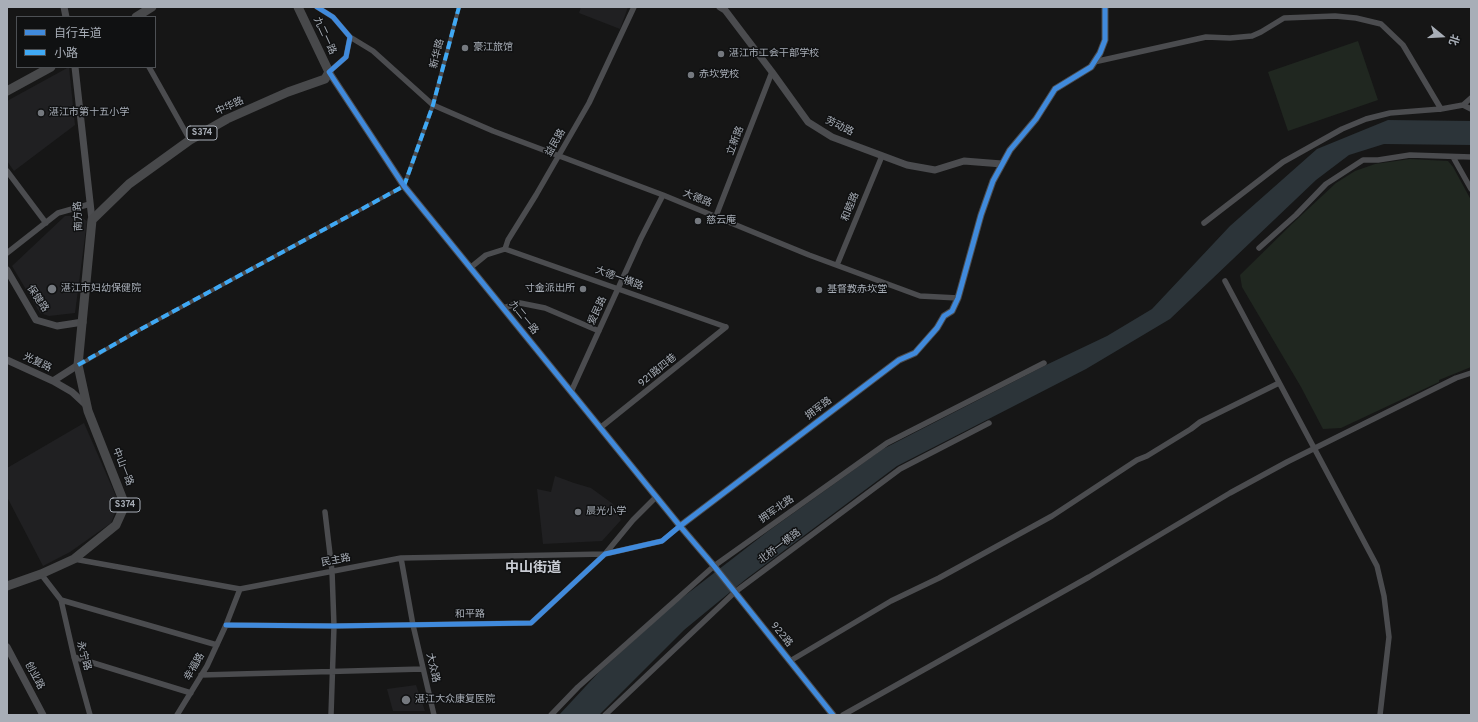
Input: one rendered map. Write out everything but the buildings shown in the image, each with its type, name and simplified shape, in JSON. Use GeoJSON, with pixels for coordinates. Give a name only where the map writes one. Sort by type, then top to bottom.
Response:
{"type":"FeatureCollection","features":[{"type":"Feature","properties":{"kind":"main road"},"geometry":{"type":"LineString","coordinates":[[138,16],[152,7]]}},
{"type":"Feature","properties":{"kind":"main road","name":"九二一路"},"geometry":{"type":"LineString","coordinates":[[298,7],[329,72]]}},
{"type":"Feature","properties":{"kind":"main road"},"geometry":{"type":"LineString","coordinates":[[7,91],[50,68]]}},
{"type":"Feature","properties":{"kind":"main road","name":"中华路"},"geometry":{"type":"LineString","coordinates":[[92,220],[129,184],[190,140],[227,119],[288,92],[325,78],[329,72]]}},
{"type":"Feature","properties":{"kind":"main road","name":"南方路"},"geometry":{"type":"LineString","coordinates":[[78,365],[92,220]]}},
{"type":"Feature","properties":{"kind":"main road","name":"中山一路"},"geometry":{"type":"LineString","coordinates":[[7,586],[41,574],[74,559],[116,525],[125,505],[86,405],[78,365]]}},
{"type":"Feature","properties":{"kind":"street","name":"大德路"},"geometry":{"type":"LineString","coordinates":[[317,7],[333,17],[350,37],[373,51],[433,105],[493,131],[663,195],[837,265],[920,296],[958,298]]}},
{"type":"Feature","properties":{"kind":"street","name":"新华路"},"geometry":{"type":"LineString","coordinates":[[404,186],[433,105],[459,7]]}},
{"type":"Feature","properties":{"kind":"street","name":"益民路"},"geometry":{"type":"LineString","coordinates":[[505,249],[508,240],[589,102],[634,7]]}},
{"type":"Feature","properties":{"kind":"street","name":"劳动路"},"geometry":{"type":"LineString","coordinates":[[720,7],[725,10],[808,122],[832,137],[907,166],[935,170],[964,161],[1002,164]]}},
{"type":"Feature","properties":{"kind":"street"},"geometry":{"type":"LineString","coordinates":[[1094,62],[1105,40],[1105,7]]}},
{"type":"Feature","properties":{"kind":"street"},"geometry":{"type":"LineString","coordinates":[[1094,62],[1206,37],[1230,38],[1252,36],[1284,18],[1335,16],[1356,18],[1381,24],[1403,45],[1441,109]]}},
{"type":"Feature","properties":{"kind":"street"},"geometry":{"type":"LineString","coordinates":[[329,72],[346,57],[350,37]]}},
{"type":"Feature","properties":{"kind":"street","name":"拥军路"},"geometry":{"type":"LineString","coordinates":[[680,526],[899,360],[915,353],[937,328],[944,316],[952,311],[958,298],[981,215],[993,181],[1010,150],[1036,119],[1055,89],[1091,67],[1094,62]]}},
{"type":"Feature","properties":{"kind":"street","name":"南方路"},"geometry":{"type":"LineString","coordinates":[[75,68],[92,220]]}},
{"type":"Feature","properties":{"kind":"street"},"geometry":{"type":"LineString","coordinates":[[150,68],[190,140]]}},
{"type":"Feature","properties":{"kind":"street","name":"九二一路"},"geometry":{"type":"LineString","coordinates":[[329,72],[404,186],[656,497],[714,566]]}},
{"type":"Feature","properties":{"kind":"street","name":"立新路"},"geometry":{"type":"LineString","coordinates":[[716,216],[772,72]]}},
{"type":"Feature","properties":{"kind":"street"},"geometry":{"type":"LineString","coordinates":[[1463,106],[1471,98]]}},
{"type":"Feature","properties":{"kind":"street"},"geometry":{"type":"LineString","coordinates":[[1204,223],[1283,162],[1342,129],[1366,119],[1390,113],[1463,106],[1471,108]]}},
{"type":"Feature","properties":{"kind":"street"},"geometry":{"type":"LineString","coordinates":[[1259,248],[1296,215],[1326,184],[1363,160],[1378,160],[1410,155],[1471,157]]}},
{"type":"Feature","properties":{"kind":"street","name":"和睦路"},"geometry":{"type":"LineString","coordinates":[[837,265],[882,156]]}},
{"type":"Feature","properties":{"kind":"street"},"geometry":{"type":"LineString","coordinates":[[1453,156],[1471,189]]}},
{"type":"Feature","properties":{"kind":"street"},"geometry":{"type":"LineString","coordinates":[[7,171],[46,222]]}},
{"type":"Feature","properties":{"kind":"street"},"geometry":{"type":"LineString","coordinates":[[78,365],[404,186]]}},
{"type":"Feature","properties":{"kind":"street","name":"爱民路"},"geometry":{"type":"LineString","coordinates":[[571,392],[663,195]]}},
{"type":"Feature","properties":{"kind":"street"},"geometry":{"type":"LineString","coordinates":[[7,253],[58,213],[90,204]]}},
{"type":"Feature","properties":{"kind":"street"},"geometry":{"type":"LineString","coordinates":[[470,268],[486,255],[505,249]]}},
{"type":"Feature","properties":{"kind":"street","name":"大德一横路"},"geometry":{"type":"LineString","coordinates":[[505,249],[726,327]]}},
{"type":"Feature","properties":{"kind":"street","name":"保健路"},"geometry":{"type":"LineString","coordinates":[[7,270],[36,320],[57,326],[83,322]]}},
{"type":"Feature","properties":{"kind":"street"},"geometry":{"type":"LineString","coordinates":[[1225,281],[1377,566],[1384,596],[1389,637],[1380,715]]}},
{"type":"Feature","properties":{"kind":"street"},"geometry":{"type":"LineString","coordinates":[[503,308],[520,303],[545,308],[599,331]]}},
{"type":"Feature","properties":{"kind":"street","name":"921路四巷"},"geometry":{"type":"LineString","coordinates":[[600,428],[726,327]]}},
{"type":"Feature","properties":{"kind":"street","name":"光复路"},"geometry":{"type":"LineString","coordinates":[[7,360],[53,382],[78,365]]}},
{"type":"Feature","properties":{"kind":"street","name":"拥军北路"},"geometry":{"type":"LineString","coordinates":[[551,715],[578,687],[714,566],[887,444],[1044,363]]}},
{"type":"Feature","properties":{"kind":"street"},"geometry":{"type":"LineString","coordinates":[[843,715],[1089,577],[1230,493],[1456,378],[1471,373]]}},
{"type":"Feature","properties":{"kind":"street"},"geometry":{"type":"LineString","coordinates":[[53,382],[72,392],[86,405]]}},
{"type":"Feature","properties":{"kind":"street"},"geometry":{"type":"LineString","coordinates":[[790,661],[891,601],[938,578],[1052,516],[1137,460],[1147,456],[1200,422],[1279,383]]}},
{"type":"Feature","properties":{"kind":"street","name":"北桥一横路"},"geometry":{"type":"LineString","coordinates":[[605,715],[735,592],[900,469],[989,423]]}},
{"type":"Feature","properties":{"kind":"street","name":"和平路"},"geometry":{"type":"LineString","coordinates":[[226,625],[334,626],[531,623],[605,554],[633,520],[656,497]]}},
{"type":"Feature","properties":{"kind":"street"},"geometry":{"type":"LineString","coordinates":[[326,512],[332,571],[334,626],[331,715]]}},
{"type":"Feature","properties":{"kind":"street"},"geometry":{"type":"LineString","coordinates":[[605,554],[662,541],[680,526]]}},
{"type":"Feature","properties":{"kind":"street","name":"民主路"},"geometry":{"type":"LineString","coordinates":[[74,559],[240,589],[401,558],[605,554]]}},
{"type":"Feature","properties":{"kind":"street","name":"大众路"},"geometry":{"type":"LineString","coordinates":[[401,558],[413,625],[434,715]]}},
{"type":"Feature","properties":{"kind":"street","name":"922路"},"geometry":{"type":"LineString","coordinates":[[714,566],[833,715]]}},
{"type":"Feature","properties":{"kind":"street"},"geometry":{"type":"LineString","coordinates":[[41,574],[60,600],[217,645]]}},
{"type":"Feature","properties":{"kind":"street","name":"幸福路"},"geometry":{"type":"LineString","coordinates":[[177,715],[191,693],[217,645],[240,589]]}},
{"type":"Feature","properties":{"kind":"street","name":"永宁路"},"geometry":{"type":"LineString","coordinates":[[60,600],[90,715]]}},
{"type":"Feature","properties":{"kind":"street","name":"创业路"},"geometry":{"type":"LineString","coordinates":[[7,647],[43,715]]}},
{"type":"Feature","properties":{"kind":"street"},"geometry":{"type":"LineString","coordinates":[[74,657],[191,693]]}},
{"type":"Feature","properties":{"kind":"street"},"geometry":{"type":"LineString","coordinates":[[201,675],[423,669]]}},
{"type":"Feature","properties":{"kind":"shaded area"},"geometry":{"type":"Polygon","coordinates":[[[581,7],[628,7],[620,29],[579,13],[581,7]]]}},
{"type":"Feature","properties":{"kind":"shaded area"},"geometry":{"type":"Polygon","coordinates":[[[1358,41],[1378,100],[1288,131],[1268,72],[1358,41]]]}},
{"type":"Feature","properties":{"kind":"shaded area","name":"湛江市第十五小学"},"geometry":{"type":"Polygon","coordinates":[[[69,68],[75,125],[14,171],[7,161],[7,101],[69,68]]]}},
{"type":"Feature","properties":{"kind":"shaded area"},"geometry":{"type":"Polygon","coordinates":[[[1388,120],[1471,121],[1471,145],[1384,144],[1349,155],[1316,180],[1170,319],[1086,369],[897,466],[746,579],[684,630],[599,715],[559,715],[599,672],[674,604],[767,532],[883,449],[1046,365],[1107,336],[1152,309],[1230,226],[1317,149],[1388,120]]]}},
{"type":"Feature","properties":{"kind":"shaded area"},"geometry":{"type":"Polygon","coordinates":[[[1410,159],[1448,161],[1453,167],[1471,200],[1471,367],[1439,380],[1439,382],[1341,428],[1323,429],[1301,387],[1242,287],[1240,275],[1336,183],[1355,171],[1375,164],[1410,159]]]}},
{"type":"Feature","properties":{"kind":"shaded area","name":"湛江市妇幼保健院"},"geometry":{"type":"Polygon","coordinates":[[[65,216],[80,216],[87,221],[75,313],[49,316],[40,313],[12,266],[65,216]]]}},
{"type":"Feature","properties":{"kind":"shaded area"},"geometry":{"type":"Polygon","coordinates":[[[84,423],[119,503],[111,523],[70,552],[43,566],[7,497],[7,468],[84,423]]]}},
{"type":"Feature","properties":{"kind":"shaded area","name":"晨光小学"},"geometry":{"type":"Polygon","coordinates":[[[555,476],[591,488],[613,504],[621,520],[602,541],[543,544],[537,489],[551,492],[555,476]]]}},
{"type":"Feature","properties":{"kind":"shaded area","name":"湛江大众康复医院"},"geometry":{"type":"Polygon","coordinates":[[[416,685],[425,711],[393,711],[387,689],[416,685]]]}},
{"type":"Feature","properties":{"kind":"marked path"},"geometry":{"type":"LineString","coordinates":[[78,365],[141,329],[404,186],[433,105],[459,7]]}},
{"type":"Feature","properties":{"kind":"cycle path"},"geometry":{"type":"LineString","coordinates":[[317,7],[333,17],[350,37],[346,57],[329,72],[404,186],[714,566],[833,715]]}},
{"type":"Feature","properties":{"kind":"cycle path"},"geometry":{"type":"LineString","coordinates":[[226,625],[334,626],[531,623],[605,554],[662,541],[899,360],[915,353],[937,328],[944,316],[952,311],[958,298],[981,215],[993,181],[1010,150],[1036,119],[1055,89],[1091,67],[1100,53],[1105,40],[1105,7]]}},
{"type":"Feature","properties":{"kind":"place","name":"豪江旅馆"},"geometry":{"type":"Point","coordinates":[465,48]}},
{"type":"Feature","properties":{"kind":"place","name":"湛江市工会干部学校"},"geometry":{"type":"Point","coordinates":[721,54]}},
{"type":"Feature","properties":{"kind":"place","name":"赤坎党校"},"geometry":{"type":"Point","coordinates":[691,75]}},
{"type":"Feature","properties":{"kind":"place","name":"湛江市第十五小学"},"geometry":{"type":"Point","coordinates":[41,113]}},
{"type":"Feature","properties":{"kind":"place","name":"慈云庵"},"geometry":{"type":"Point","coordinates":[698,221]}},
{"type":"Feature","properties":{"kind":"place","name":"湛江市妇幼保健院"},"geometry":{"type":"Point","coordinates":[52,289]}},
{"type":"Feature","properties":{"kind":"place","name":"寸金派出所"},"geometry":{"type":"Point","coordinates":[583,289]}},
{"type":"Feature","properties":{"kind":"place","name":"基督教赤坎堂"},"geometry":{"type":"Point","coordinates":[819,290]}},
{"type":"Feature","properties":{"kind":"place","name":"晨光小学"},"geometry":{"type":"Point","coordinates":[578,512]}},
{"type":"Feature","properties":{"kind":"place","name":"湛江大众康复医院"},"geometry":{"type":"Point","coordinates":[406,700]}},
{"type":"Feature","properties":{"kind":"district","name":"中山街道"},"geometry":{"type":"Point","coordinates":[533,569]}}]}
